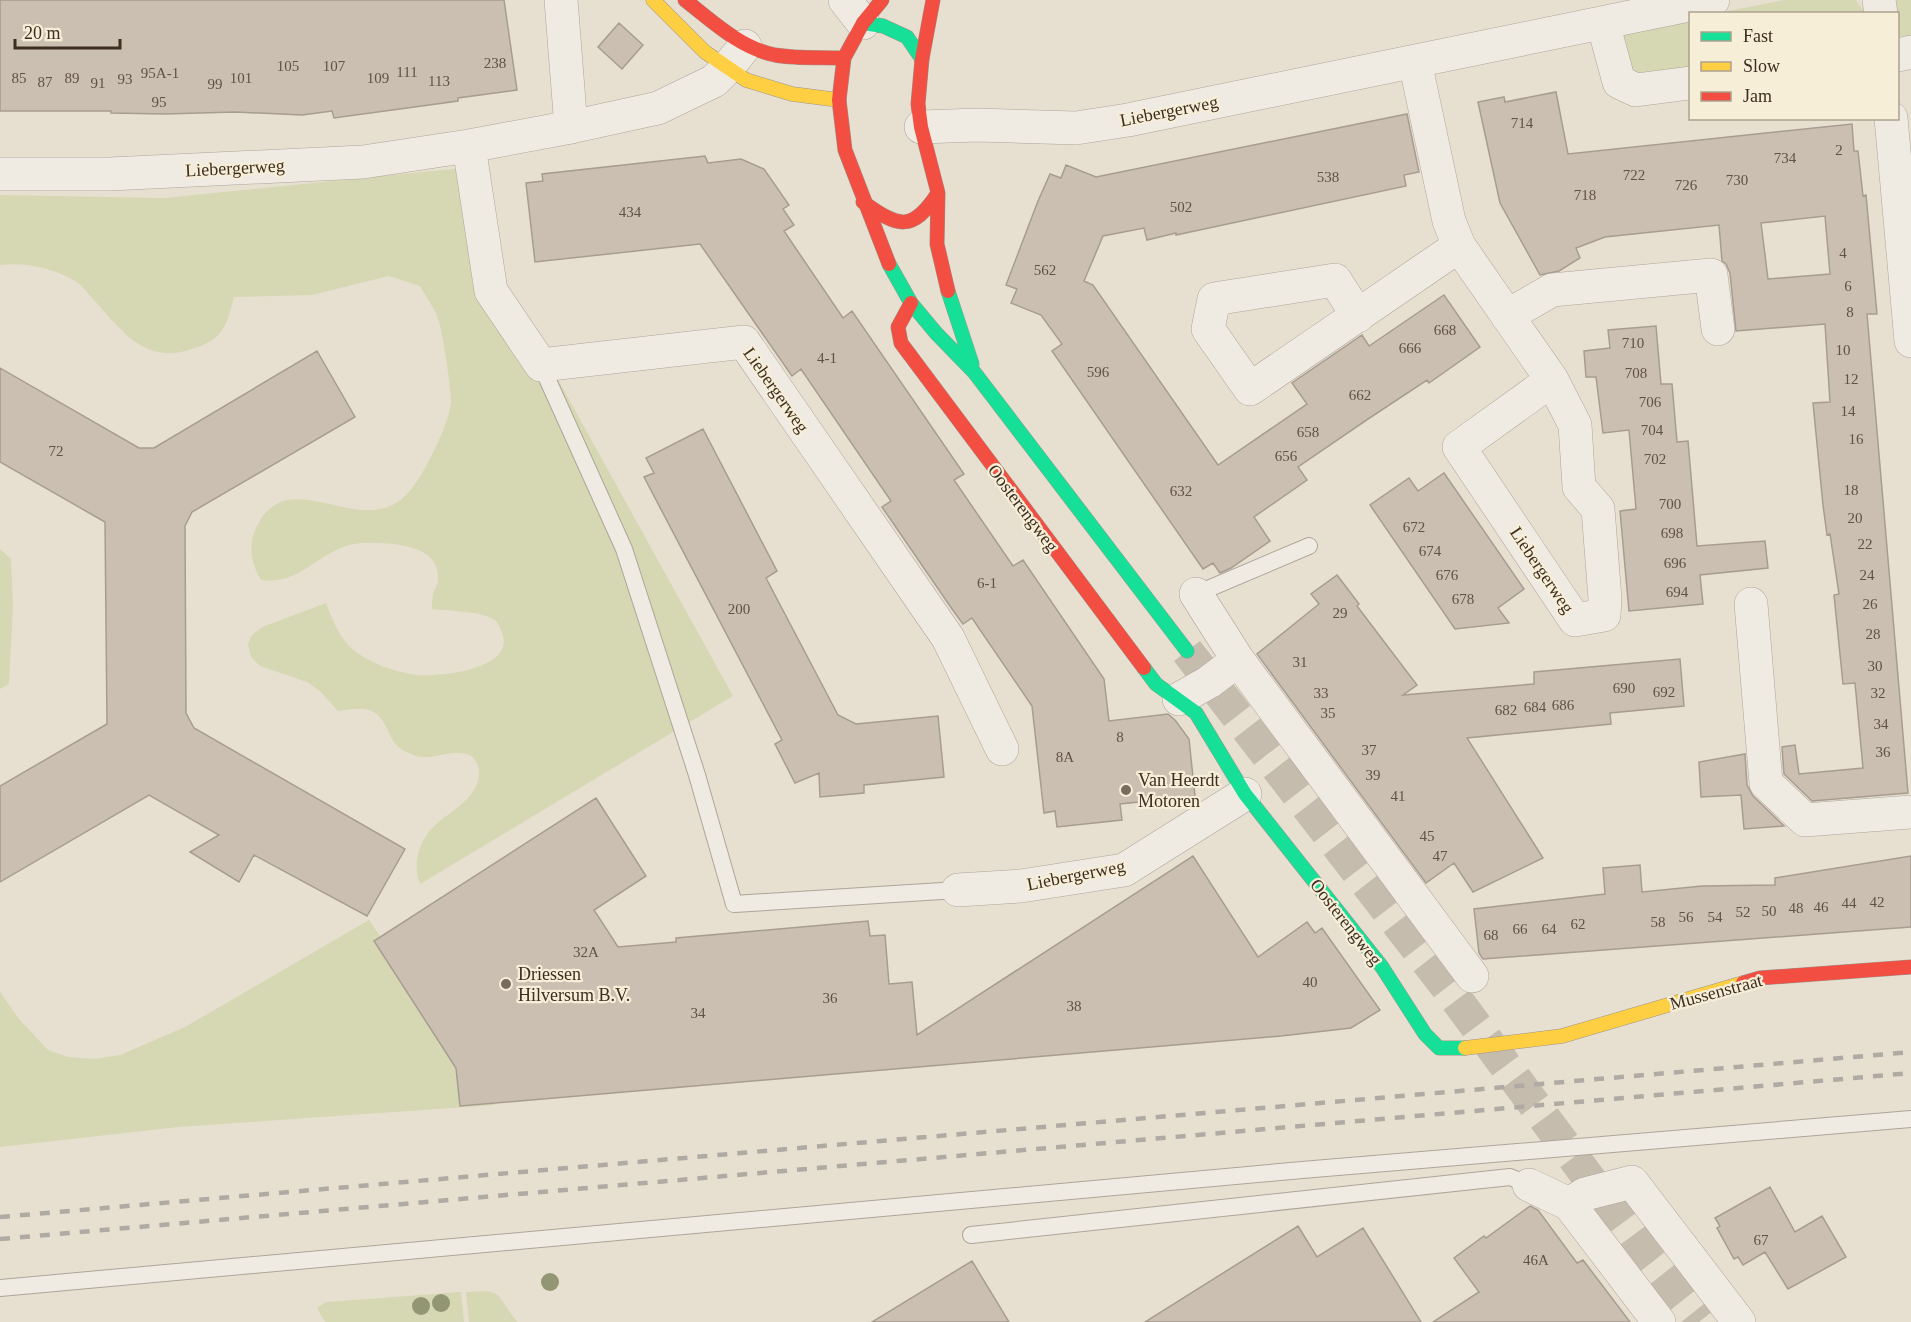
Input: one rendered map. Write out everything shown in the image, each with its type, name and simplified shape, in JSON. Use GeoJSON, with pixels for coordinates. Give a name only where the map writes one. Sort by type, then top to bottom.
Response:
{"type":"FeatureCollection","features":[{"type":"Feature","properties":{"kind":"main road"},"geometry":{"type":"LineString","coordinates":[[653,0],[705,52],[737,55],[764,52],[798,57],[844,58]]}},
{"type":"Feature","properties":{"kind":"main road"},"geometry":{"type":"LineString","coordinates":[[685,0],[724,30],[747,80],[792,94],[839,100]]}},
{"type":"Feature","properties":{"kind":"main road"},"geometry":{"type":"LineString","coordinates":[[933,0],[922,59],[918,104],[921,127],[938,193],[937,244],[948,292],[974,372]]}},
{"type":"Feature","properties":{"kind":"main road"},"geometry":{"type":"LineString","coordinates":[[922,59],[906,37],[883,26],[863,8],[844,58],[839,100],[845,150],[884,254],[912,303],[936,333],[974,372],[1187,651]]}},
{"type":"Feature","properties":{"kind":"main road"},"geometry":{"type":"LineString","coordinates":[[863,202],[892,221],[911,221],[926,212],[938,193]]}},
{"type":"Feature","properties":{"kind":"main road","name":"Oosterengweg"},"geometry":{"type":"LineString","coordinates":[[912,303],[898,327],[901,344],[1156,684],[1196,713],[1245,794],[1382,967],[1425,1034],[1439,1048],[1450,1049],[1562,1036]]}},
{"type":"Feature","properties":{"kind":"main road","name":"Mussenstraat"},"geometry":{"type":"LineString","coordinates":[[1562,1036],[1760,978],[1911,967]]}},
{"type":"Feature","properties":{"kind":"street"},"geometry":{"type":"LineString","coordinates":[[561,0],[571,128]]}},
{"type":"Feature","properties":{"kind":"street","name":"Liebergerweg"},"geometry":{"type":"LineString","coordinates":[[921,127],[978,125],[1076,128],[1128,120],[1603,23],[1636,8],[1713,0]]}},
{"type":"Feature","properties":{"kind":"street"},"geometry":{"type":"LineString","coordinates":[[1603,23],[1619,82],[1636,90],[1689,83]]}},
{"type":"Feature","properties":{"kind":"street","name":"Liebergerweg"},"geometry":{"type":"LineString","coordinates":[[0,174],[110,174],[363,162],[469,146],[571,128],[658,108],[714,81],[737,55]]}},
{"type":"Feature","properties":{"kind":"street","name":"Liebergerweg"},"geometry":{"type":"LineString","coordinates":[[1415,62],[1449,221],[1459,246],[1552,380],[1575,425],[1579,487],[1598,509],[1605,599],[1604,615],[1575,620],[1460,447],[1552,380]]}},
{"type":"Feature","properties":{"kind":"street"},"geometry":{"type":"LineString","coordinates":[[1891,120],[1911,341]]}},
{"type":"Feature","properties":{"kind":"street"},"geometry":{"type":"LineString","coordinates":[[469,146],[490,291],[541,365]]}},
{"type":"Feature","properties":{"kind":"street"},"geometry":{"type":"LineString","coordinates":[[1358,316],[1459,246]]}},
{"type":"Feature","properties":{"kind":"street"},"geometry":{"type":"LineString","coordinates":[[1507,316],[1552,290],[1711,275],[1718,329]]}},
{"type":"Feature","properties":{"kind":"street","name":"Liebergerweg"},"geometry":{"type":"LineString","coordinates":[[541,365],[744,342],[948,638],[1002,749]]}},
{"type":"Feature","properties":{"kind":"street"},"geometry":{"type":"LineString","coordinates":[[1196,594],[1238,660],[1472,976]]}},
{"type":"Feature","properties":{"kind":"street"},"geometry":{"type":"LineString","coordinates":[[1751,604],[1766,783],[1805,820],[1911,812]]}},
{"type":"Feature","properties":{"kind":"street"},"geometry":{"type":"LineString","coordinates":[[1179,699],[1209,682],[1238,660]]}},
{"type":"Feature","properties":{"kind":"street","name":"Liebergerweg"},"geometry":{"type":"LineString","coordinates":[[958,890],[1021,886],[1124,870],[1245,794]]}},
{"type":"Feature","properties":{"kind":"street"},"geometry":{"type":"LineString","coordinates":[[1569,1204],[1585,1194],[1632,1182],[1739,1322]]}},
{"type":"Feature","properties":{"kind":"street"},"geometry":{"type":"LineString","coordinates":[[1529,1185],[1569,1204],[1659,1322]]}},
{"type":"Feature","properties":{"kind":"lane"},"geometry":{"type":"LineString","coordinates":[[541,365],[624,549],[697,776],[734,904],[958,890]]}},
{"type":"Feature","properties":{"kind":"lane"},"geometry":{"type":"LineString","coordinates":[[1196,594],[1309,546]]}},
{"type":"Feature","properties":{"kind":"lane"},"geometry":{"type":"LineString","coordinates":[[0,1288],[1302,1170],[1911,1119]]}},
{"type":"Feature","properties":{"kind":"lane"},"geometry":{"type":"LineString","coordinates":[[971,1235],[1510,1177],[1529,1185]]}},
{"type":"Feature","properties":{"kind":"green space"},"geometry":{"type":"Polygon","coordinates":[[[1784,0],[1856,0],[1865,12],[1724,12],[1784,0]]]}},
{"type":"Feature","properties":{"kind":"green space"},"geometry":{"type":"Polygon","coordinates":[[[1895,0],[1911,0],[1911,38],[1899,36],[1899,12],[1895,12],[1895,0]]]}},
{"type":"Feature","properties":{"kind":"green space"},"geometry":{"type":"Polygon","coordinates":[[[1689,18],[1689,67],[1626,74],[1618,47],[1627,30],[1689,18]]]}},
{"type":"Feature","properties":{"kind":"green space"},"geometry":{"type":"Polygon","coordinates":[[[482,166],[491,263],[733,696],[420,884],[417,860],[420,848],[432,828],[473,792],[478,782],[479,772],[476,761],[464,753],[420,757],[408,753],[396,744],[376,714],[362,709],[338,711],[320,691],[307,682],[260,666],[251,657],[248,645],[251,636],[262,627],[326,603],[339,632],[350,647],[373,662],[399,672],[417,675],[456,673],[486,664],[503,648],[503,636],[495,620],[474,613],[432,609],[438,580],[437,571],[431,559],[419,550],[389,544],[349,545],[326,555],[297,574],[275,580],[261,580],[253,561],[251,548],[256,528],[268,511],[282,502],[298,499],[351,509],[370,510],[388,507],[405,496],[422,474],[447,421],[451,404],[447,364],[439,322],[420,286],[389,276],[312,295],[234,297],[226,324],[211,341],[192,349],[161,353],[148,349],[125,334],[75,281],[39,267],[19,264],[0,265],[0,195],[164,198],[482,166]]]}},
{"type":"Feature","properties":{"kind":"green space"},"geometry":{"type":"Polygon","coordinates":[[[0,549],[11,559],[13,606],[9,684],[0,689],[0,549]]]}},
{"type":"Feature","properties":{"kind":"green space"},"geometry":{"type":"Polygon","coordinates":[[[369,920],[495,1105],[179,1127],[0,1147],[0,992],[19,1019],[48,1050],[68,1057],[94,1059],[120,1055],[185,1027],[369,920]]]}},
{"type":"Feature","properties":{"kind":"green space"},"geometry":{"type":"Polygon","coordinates":[[[488,1291],[498,1295],[517,1322],[469,1322],[466,1292],[488,1291]]]}},
{"type":"Feature","properties":{"kind":"green space"},"geometry":{"type":"Polygon","coordinates":[[[461,1292],[464,1322],[325,1322],[317,1308],[326,1302],[461,1292]]]}},
{"type":"Feature","properties":{"kind":"building"},"geometry":{"type":"Polygon","coordinates":[[[0,0],[504,0],[517,90],[458,98],[458,101],[334,118],[332,111],[302,115],[235,112],[165,114],[111,113],[111,111],[0,111],[0,0]]]}},
{"type":"Feature","properties":{"kind":"building"},"geometry":{"type":"Polygon","coordinates":[[[619,23],[643,45],[622,69],[598,47],[619,23]]]}},
{"type":"Feature","properties":{"kind":"building"},"geometry":{"type":"Polygon","coordinates":[[[1556,92],[1568,154],[1852,124],[1854,151],[1858,151],[1863,196],[1866,195],[1877,314],[1867,314],[1908,793],[1812,801],[1784,774],[1782,747],[1795,745],[1799,774],[1863,768],[1855,683],[1843,684],[1834,595],[1839,594],[1830,534],[1827,535],[1813,403],[1830,402],[1825,324],[1736,331],[1730,273],[1722,261],[1719,225],[1605,237],[1576,248],[1580,258],[1559,271],[1540,275],[1500,203],[1478,102],[1504,97],[1505,102],[1556,92]],[[1825,216],[1761,223],[1768,279],[1830,274],[1825,216]]]}},
{"type":"Feature","properties":{"kind":"building"},"geometry":{"type":"Polygon","coordinates":[[[1407,114],[1419,172],[1404,175],[1406,186],[1147,240],[1144,228],[1103,236],[1084,281],[1093,285],[1218,465],[1307,404],[1292,383],[1362,335],[1369,346],[1444,295],[1480,347],[1429,383],[1427,380],[1298,467],[1307,480],[1254,517],[1270,541],[1220,573],[1213,563],[1203,569],[1052,351],[1062,344],[1041,315],[1011,303],[1017,289],[1006,285],[1050,174],[1061,178],[1066,165],[1096,177],[1407,114]]]}},
{"type":"Feature","properties":{"kind":"building"},"geometry":{"type":"Polygon","coordinates":[[[705,156],[708,163],[741,159],[764,169],[789,205],[783,209],[794,225],[784,231],[843,318],[852,311],[964,474],[954,480],[1013,566],[1023,560],[1104,679],[1109,721],[1168,714],[1175,720],[1189,739],[1195,796],[1120,804],[1122,820],[1057,827],[1055,811],[1044,813],[1032,706],[972,618],[963,624],[882,507],[891,501],[801,369],[792,376],[700,244],[535,262],[526,183],[543,181],[542,174],[705,156]]]}},
{"type":"Feature","properties":{"kind":"building"},"geometry":{"type":"Polygon","coordinates":[[[1656,326],[1661,384],[1672,384],[1677,442],[1688,441],[1697,546],[1765,541],[1768,568],[1700,575],[1703,604],[1629,611],[1620,511],[1636,509],[1629,430],[1603,433],[1596,377],[1586,377],[1584,351],[1610,348],[1608,330],[1656,326]]]}},
{"type":"Feature","properties":{"kind":"building"},"geometry":{"type":"Polygon","coordinates":[[[317,351],[355,417],[192,512],[185,526],[186,713],[194,728],[405,849],[367,916],[254,855],[239,882],[190,852],[219,835],[149,795],[0,882],[0,786],[107,724],[105,522],[0,462],[0,368],[139,448],[154,448],[317,351]]]}},
{"type":"Feature","properties":{"kind":"building"},"geometry":{"type":"Polygon","coordinates":[[[703,429],[777,571],[766,578],[838,715],[856,724],[938,716],[944,777],[864,785],[864,793],[820,797],[819,773],[795,783],[775,744],[782,740],[644,477],[654,473],[646,458],[703,429]]]}},
{"type":"Feature","properties":{"kind":"building"},"geometry":{"type":"Polygon","coordinates":[[[1444,473],[1524,589],[1498,608],[1509,623],[1455,629],[1370,505],[1409,478],[1418,491],[1444,473]]]}},
{"type":"Feature","properties":{"kind":"building"},"geometry":{"type":"Polygon","coordinates":[[[1337,575],[1359,604],[1357,606],[1417,685],[1403,695],[1534,684],[1534,672],[1680,659],[1684,706],[1610,713],[1611,724],[1467,738],[1543,858],[1473,892],[1454,863],[1426,883],[1257,654],[1319,604],[1311,594],[1337,575]]]}},
{"type":"Feature","properties":{"kind":"building"},"geometry":{"type":"Polygon","coordinates":[[[1745,754],[1747,785],[1753,796],[1784,826],[1744,829],[1741,795],[1701,797],[1699,762],[1745,754]]]}},
{"type":"Feature","properties":{"kind":"building"},"geometry":{"type":"Polygon","coordinates":[[[596,798],[646,876],[594,910],[618,947],[676,942],[676,938],[868,921],[870,936],[885,935],[889,984],[912,982],[917,1035],[1193,856],[1258,957],[1307,922],[1315,933],[1322,928],[1380,1010],[1351,1028],[1281,1036],[460,1106],[456,1068],[374,941],[596,798]]]}},
{"type":"Feature","properties":{"kind":"building"},"geometry":{"type":"Polygon","coordinates":[[[1911,856],[1911,927],[1483,959],[1479,953],[1474,909],[1605,894],[1603,868],[1640,865],[1642,892],[1702,886],[1775,885],[1775,878],[1911,856]]]}},
{"type":"Feature","properties":{"kind":"building"},"geometry":{"type":"Polygon","coordinates":[[[1770,1187],[1795,1232],[1822,1216],[1846,1257],[1788,1289],[1765,1252],[1743,1265],[1738,1257],[1734,1259],[1717,1228],[1720,1226],[1715,1218],[1770,1187]]]}},
{"type":"Feature","properties":{"kind":"building"},"geometry":{"type":"Polygon","coordinates":[[[1530,1206],[1538,1210],[1577,1263],[1583,1260],[1630,1322],[1433,1322],[1479,1292],[1454,1258],[1530,1206]]]}},
{"type":"Feature","properties":{"kind":"building"},"geometry":{"type":"Polygon","coordinates":[[[1298,1226],[1317,1257],[1363,1228],[1421,1322],[1145,1322],[1298,1226]]]}},
{"type":"Feature","properties":{"kind":"building"},"geometry":{"type":"Polygon","coordinates":[[[972,1261],[1009,1322],[872,1322],[972,1261]]]}},
{"type":"Feature","properties":{"kind":"tunnel"},"geometry":{"type":"LineString","coordinates":[[1187,651],[1456,999],[1649,1259],[1699,1322]]}},
{"type":"Feature","properties":{"kind":"railway"},"geometry":{"type":"LineString","coordinates":[[0,1217],[1911,1052]]}},
{"type":"Feature","properties":{"kind":"railway"},"geometry":{"type":"LineString","coordinates":[[0,1239],[1911,1073]]}},
{"type":"Feature","properties":{"kind":"traffic: fast"},"geometry":{"type":"LineString","coordinates":[[863,23],[883,26],[907,37],[922,59]]}},
{"type":"Feature","properties":{"kind":"traffic: fast"},"geometry":{"type":"LineString","coordinates":[[889,264],[911,303],[974,372],[1187,651]]}},
{"type":"Feature","properties":{"kind":"traffic: fast"},"geometry":{"type":"LineString","coordinates":[[948,291],[972,364]]}},
{"type":"Feature","properties":{"kind":"traffic: fast"},"geometry":{"type":"LineString","coordinates":[[1144,668],[1156,684],[1196,713],[1245,794],[1382,967],[1425,1034],[1439,1048],[1465,1048]]}},
{"type":"Feature","properties":{"kind":"traffic: slow"},"geometry":{"type":"LineString","coordinates":[[653,0],[705,52],[746,80],[792,94],[839,100]]}},
{"type":"Feature","properties":{"kind":"traffic: slow"},"geometry":{"type":"LineString","coordinates":[[1465,1048],[1562,1036],[1743,983]]}},
{"type":"Feature","properties":{"kind":"traffic: jam"},"geometry":{"type":"LineString","coordinates":[[685,0],[727,33],[762,51],[792,57],[844,58]]}},
{"type":"Feature","properties":{"kind":"traffic: jam"},"geometry":{"type":"LineString","coordinates":[[882,0],[863,23],[844,58],[839,100],[845,150],[889,264]]}},
{"type":"Feature","properties":{"kind":"traffic: jam"},"geometry":{"type":"LineString","coordinates":[[933,0],[922,59],[918,104],[921,127],[938,193],[937,244],[948,291]]}},
{"type":"Feature","properties":{"kind":"traffic: jam"},"geometry":{"type":"LineString","coordinates":[[863,202],[886,217],[904,222],[920,215],[938,193]]}},
{"type":"Feature","properties":{"kind":"traffic: jam"},"geometry":{"type":"LineString","coordinates":[[911,303],[898,327],[901,343],[1144,668]]}},
{"type":"Feature","properties":{"kind":"traffic: jam"},"geometry":{"type":"LineString","coordinates":[[1743,983],[1760,978],[1911,967]]}},
{"type":"Feature","properties":{"kind":"place","name":"Van Heerdt Motoren"},"geometry":{"type":"Point","coordinates":[1126,790]}},
{"type":"Feature","properties":{"kind":"place","name":"Driessen Hilversum B.V."},"geometry":{"type":"Point","coordinates":[506,984]}}]}
